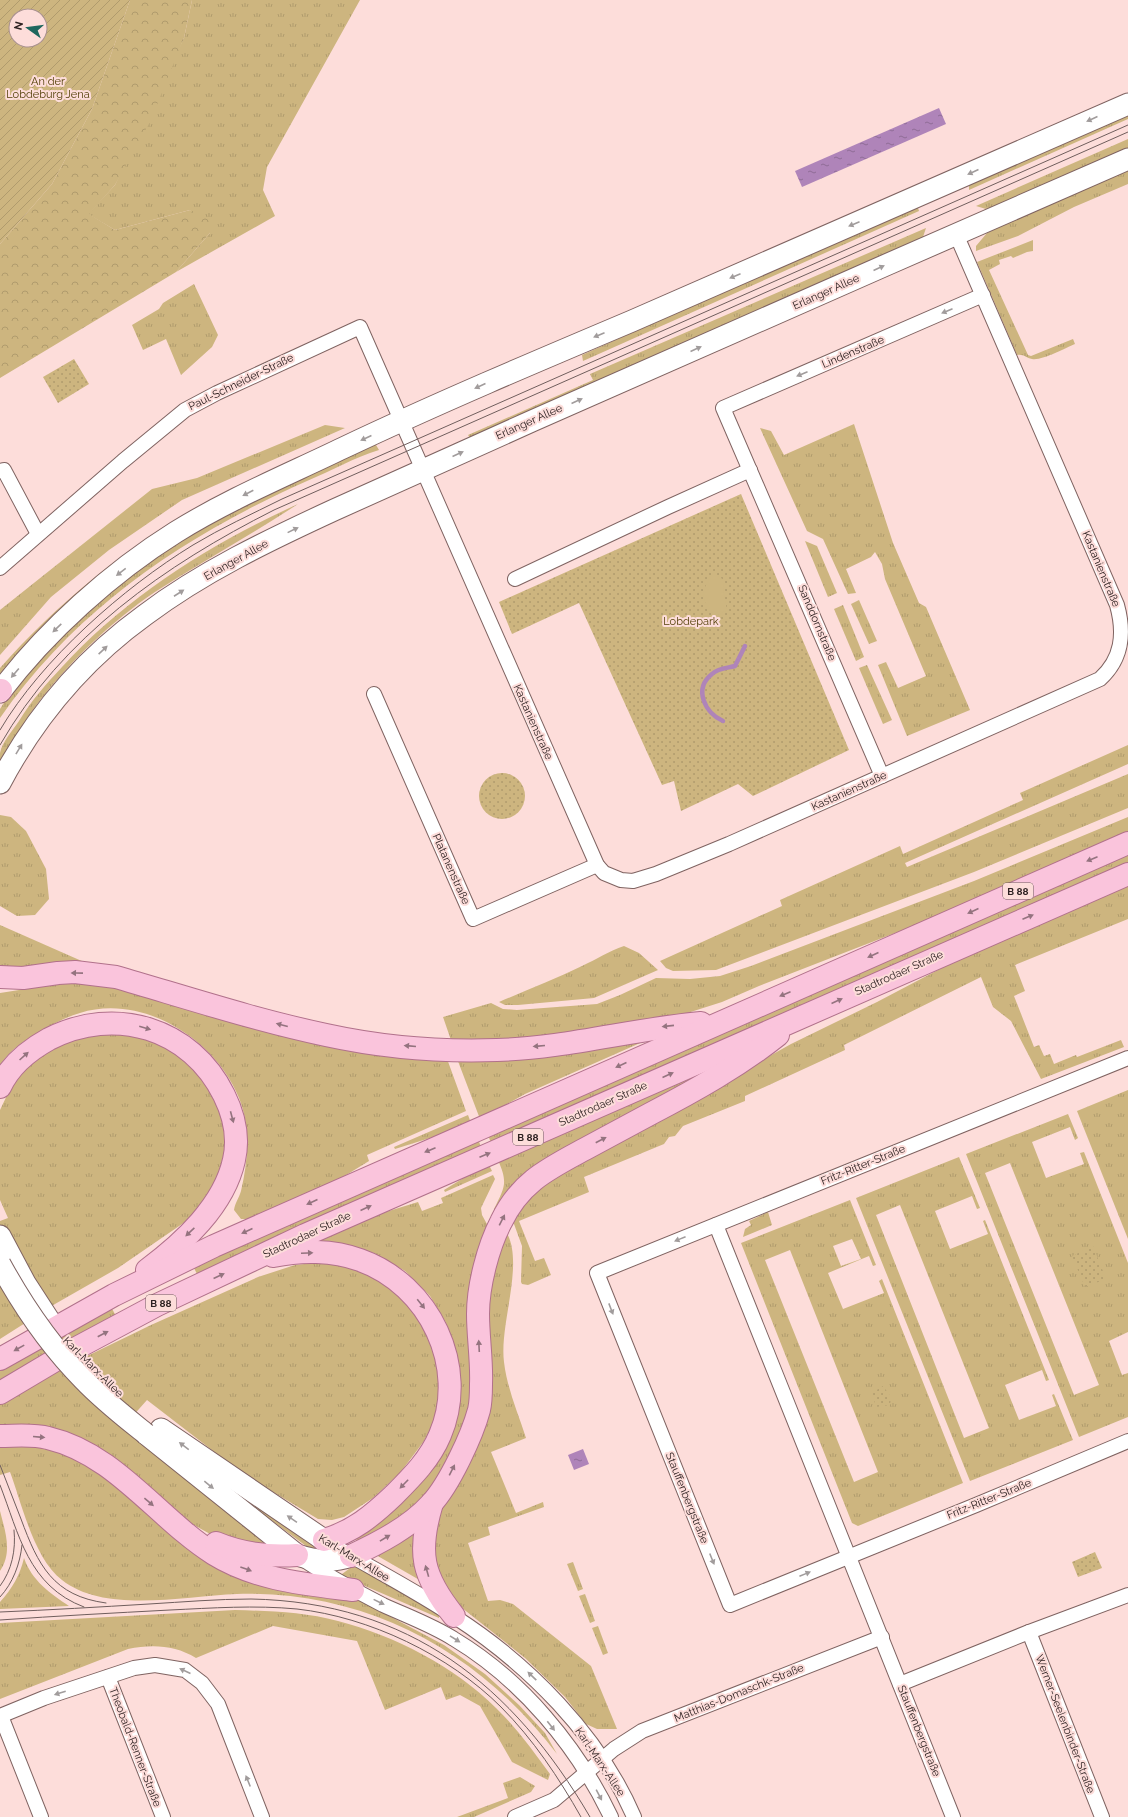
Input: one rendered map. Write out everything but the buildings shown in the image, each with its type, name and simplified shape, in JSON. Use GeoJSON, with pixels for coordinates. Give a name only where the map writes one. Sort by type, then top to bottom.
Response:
{"type":"FeatureCollection","features":[{"type":"Feature","properties":{"kind":"main road"},"geometry":{"type":"LineString","coordinates":[[0,691],[29,656],[119,573],[152,548],[201,518],[251,492],[401,421],[1128,104]]}},
{"type":"Feature","properties":{"kind":"main road","name":"Erlanger Allee"},"geometry":{"type":"LineString","coordinates":[[0,783],[25,739],[58,696],[96,656],[146,614],[213,572],[262,545],[422,469],[1128,159]]}},
{"type":"Feature","properties":{"kind":"main road","name":"B 88"},"geometry":{"type":"LineString","coordinates":[[0,1359],[114,1295],[214,1246],[1128,843]]}},
{"type":"Feature","properties":{"kind":"main road","name":"Stadtrodaer Straße"},"geometry":{"type":"LineString","coordinates":[[0,1393],[69,1352],[157,1305],[312,1232],[801,1016],[1128,874]]}},
{"type":"Feature","properties":{"kind":"main road"},"geometry":{"type":"LineString","coordinates":[[0,977],[23,978],[75,972],[116,977],[283,1025],[327,1036],[384,1044],[444,1049],[498,1050],[546,1046],[589,1041],[662,1027],[720,1022]]}},
{"type":"Feature","properties":{"kind":"main road"},"geometry":{"type":"LineString","coordinates":[[0,986],[23,978]]}},
{"type":"Feature","properties":{"kind":"main road"},"geometry":{"type":"LineString","coordinates":[[167,1517],[217,1544],[238,1551],[270,1556],[297,1555],[324,1561],[342,1560],[402,1528],[432,1503],[448,1478],[470,1434],[479,1408],[481,1383],[478,1312],[490,1249],[509,1206],[521,1191],[543,1171],[674,1101],[755,1054],[801,1016]]}},
{"type":"Feature","properties":{"kind":"main road"},"geometry":{"type":"LineString","coordinates":[[0,1087],[13,1066],[26,1054],[42,1043],[75,1028],[105,1022],[126,1024],[164,1035],[181,1044],[194,1055],[219,1084],[233,1119],[236,1140],[234,1160],[228,1179],[217,1199],[193,1230],[153,1266],[114,1295]]}},
{"type":"Feature","properties":{"kind":"main road","name":"Karl-Marx-Allee"},"geometry":{"type":"LineString","coordinates":[[0,1236],[25,1283],[49,1320],[90,1367],[151,1429],[190,1450],[324,1540]]}},
{"type":"Feature","properties":{"kind":"main road"},"geometry":{"type":"LineString","coordinates":[[255,1259],[285,1254],[330,1254],[361,1260],[382,1270],[400,1283],[429,1314],[440,1335],[449,1363],[450,1391],[447,1412],[440,1434],[430,1454],[402,1487],[372,1514],[346,1533],[324,1540]]}},
{"type":"Feature","properties":{"kind":"main road","name":"Karl-Marx-Allee"},"geometry":{"type":"LineString","coordinates":[[0,1264],[28,1312],[52,1345],[84,1380],[151,1429],[297,1555]]}},
{"type":"Feature","properties":{"kind":"main road"},"geometry":{"type":"LineString","coordinates":[[0,1436],[48,1438],[70,1445],[93,1457],[191,1538],[215,1554],[239,1566],[265,1576],[295,1583],[354,1590]]}},
{"type":"Feature","properties":{"kind":"main road"},"geometry":{"type":"LineString","coordinates":[[432,1503],[424,1533],[425,1566],[430,1582],[438,1596],[454,1616]]}},
{"type":"Feature","properties":{"kind":"street","name":"Kastanienstraße"},"geometry":{"type":"LineString","coordinates":[[401,421],[597,866],[604,873],[621,880],[633,881],[644,878],[729,844],[1100,679],[1110,670],[1118,651],[1122,635],[1117,605],[956,234]]}},
{"type":"Feature","properties":{"kind":"street","name":"Lindenstraße"},"geometry":{"type":"LineString","coordinates":[[724,408],[983,295]]}},
{"type":"Feature","properties":{"kind":"street","name":"Paul-Schneider-Straße"},"geometry":{"type":"LineString","coordinates":[[0,568],[185,410],[217,393],[360,327],[401,421]]}},
{"type":"Feature","properties":{"kind":"street","name":"Sanddornstraße"},"geometry":{"type":"LineString","coordinates":[[724,408],[882,776]]}},
{"type":"Feature","properties":{"kind":"street"},"geometry":{"type":"LineString","coordinates":[[0,471],[4,470],[38,534]]}},
{"type":"Feature","properties":{"kind":"street"},"geometry":{"type":"LineString","coordinates":[[515,579],[663,509],[750,470]]}},
{"type":"Feature","properties":{"kind":"street","name":"Platanenstraße"},"geometry":{"type":"LineString","coordinates":[[374,694],[473,919],[597,866]]}},
{"type":"Feature","properties":{"kind":"street","name":"Fritz-Ritter-Straße"},"geometry":{"type":"LineString","coordinates":[[597,1273],[1128,1058]]}},
{"type":"Feature","properties":{"kind":"street","name":"Stauffenbergstraße"},"geometry":{"type":"LineString","coordinates":[[716,1224],[953,1817]]}},
{"type":"Feature","properties":{"kind":"street","name":"Stauffenbergstraße"},"geometry":{"type":"LineString","coordinates":[[597,1273],[730,1605],[849,1556]]}},
{"type":"Feature","properties":{"kind":"street","name":"Fritz-Ritter-Straße"},"geometry":{"type":"LineString","coordinates":[[849,1556],[976,1505],[1128,1441]]}},
{"type":"Feature","properties":{"kind":"street","name":"Karl-Marx-Allee"},"geometry":{"type":"LineString","coordinates":[[324,1540],[454,1616],[496,1646],[532,1676],[579,1728],[616,1781],[634,1817]]}},
{"type":"Feature","properties":{"kind":"street","name":"Karl-Marx-Allee"},"geometry":{"type":"LineString","coordinates":[[297,1555],[354,1590],[454,1639],[492,1665],[538,1709],[586,1773],[611,1817]]}},
{"type":"Feature","properties":{"kind":"street"},"geometry":{"type":"LineString","coordinates":[[900,1684],[1029,1632],[1128,1595]]}},
{"type":"Feature","properties":{"kind":"street","name":"Werner-Seelenbinder-Straße"},"geometry":{"type":"LineString","coordinates":[[1029,1632],[1102,1817]]}},
{"type":"Feature","properties":{"kind":"street","name":"Matthias-Domaschk-Straße"},"geometry":{"type":"LineString","coordinates":[[602,1760],[626,1740],[642,1732],[755,1686],[882,1638]]}},
{"type":"Feature","properties":{"kind":"street","name":"Theobald-Renner-Straße"},"geometry":{"type":"LineString","coordinates":[[41,1817],[1,1716],[44,1698],[134,1668],[155,1665],[185,1670],[202,1683],[218,1704],[262,1817]]}},
{"type":"Feature","properties":{"kind":"street","name":"Theobald-Renner-Straße"},"geometry":{"type":"LineString","coordinates":[[108,1677],[163,1817]]}},
{"type":"Feature","properties":{"kind":"street"},"geometry":{"type":"LineString","coordinates":[[515,1817],[554,1800],[602,1760]]}},
{"type":"Feature","properties":{"kind":"green space","name":"An der Lobdeburg Jena"},"geometry":{"type":"Polygon","coordinates":[[[0,0],[130,0],[92,109],[52,184],[0,244],[0,0]]]}},
{"type":"Feature","properties":{"kind":"green space"},"geometry":{"type":"Polygon","coordinates":[[[130,0],[192,0],[184,38],[150,122],[115,185],[89,214],[115,230],[190,210],[209,219],[210,233],[176,272],[0,378],[0,244],[52,184],[92,109],[130,0]]]}},
{"type":"Feature","properties":{"kind":"green space"},"geometry":{"type":"Polygon","coordinates":[[[192,0],[360,0],[267,167],[263,190],[275,216],[176,272],[210,233],[190,210],[115,230],[88,214],[115,185],[184,38],[192,0]]]}},
{"type":"Feature","properties":{"kind":"green space"},"geometry":{"type":"Polygon","coordinates":[[[1128,112],[1128,119],[969,190],[969,183],[1128,112]]]}},
{"type":"Feature","properties":{"kind":"green space"},"geometry":{"type":"Polygon","coordinates":[[[1128,139],[1128,148],[991,208],[986,209],[976,206],[1128,139]]]}},
{"type":"Feature","properties":{"kind":"green space"},"geometry":{"type":"Polygon","coordinates":[[[1128,170],[1128,184],[1074,207],[1018,236],[976,251],[976,246],[987,233],[1031,211],[1128,170]]]}},
{"type":"Feature","properties":{"kind":"green space"},"geometry":{"type":"Polygon","coordinates":[[[917,205],[919,211],[583,361],[582,355],[917,205]]]}},
{"type":"Feature","properties":{"kind":"green space"},"geometry":{"type":"Polygon","coordinates":[[[926,228],[923,237],[470,438],[468,435],[593,380],[590,374],[926,228]]]}},
{"type":"Feature","properties":{"kind":"green space"},"geometry":{"type":"Polygon","coordinates":[[[1033,240],[1033,251],[1013,258],[1011,256],[999,260],[1000,264],[989,270],[1028,355],[1031,356],[1073,339],[1075,344],[1042,358],[1036,359],[1017,355],[977,262],[1033,240]]]}},
{"type":"Feature","properties":{"kind":"green space"},"geometry":{"type":"Polygon","coordinates":[[[194,284],[218,335],[212,347],[181,375],[166,339],[143,350],[132,325],[159,309],[163,303],[194,284]]]}},
{"type":"Feature","properties":{"kind":"green space"},"geometry":{"type":"Polygon","coordinates":[[[74,359],[89,384],[58,403],[43,377],[74,359]]]}},
{"type":"Feature","properties":{"kind":"green space"},"geometry":{"type":"Polygon","coordinates":[[[854,424],[893,543],[919,603],[926,607],[970,710],[907,736],[878,665],[886,662],[898,688],[926,676],[885,579],[882,564],[875,552],[871,557],[846,569],[856,593],[848,594],[823,539],[807,531],[760,428],[771,431],[784,455],[854,424]]]}},
{"type":"Feature","properties":{"kind":"green space"},"geometry":{"type":"Polygon","coordinates":[[[325,425],[345,428],[182,500],[109,550],[51,597],[0,655],[0,610],[152,489],[197,478],[325,425]]]}},
{"type":"Feature","properties":{"kind":"green space"},"geometry":{"type":"Polygon","coordinates":[[[376,445],[379,450],[352,460],[262,502],[177,550],[137,578],[99,608],[63,642],[30,678],[0,718],[0,709],[5,701],[48,649],[97,603],[150,561],[212,521],[376,445]]]}},
{"type":"Feature","properties":{"kind":"green space"},"geometry":{"type":"Polygon","coordinates":[[[259,477],[260,480],[14,658],[0,674],[0,668],[28,638],[87,583],[119,558],[187,514],[222,494],[259,477]]]}},
{"type":"Feature","properties":{"kind":"green space","name":"Lobdepark"},"geometry":{"type":"Polygon","coordinates":[[[741,494],[849,750],[753,796],[738,784],[681,811],[674,781],[662,785],[579,603],[512,634],[499,602],[741,494]]]}},
{"type":"Feature","properties":{"kind":"green space"},"geometry":{"type":"Polygon","coordinates":[[[298,504],[155,592],[139,603],[92,643],[50,687],[23,725],[0,765],[0,753],[3,745],[34,700],[62,667],[87,641],[114,617],[171,574],[202,554],[233,536],[298,504]]]}},
{"type":"Feature","properties":{"kind":"green space"},"geometry":{"type":"Polygon","coordinates":[[[805,541],[817,546],[837,593],[828,597],[805,541]]]}},
{"type":"Feature","properties":{"kind":"green space"},"geometry":{"type":"Polygon","coordinates":[[[713,573],[724,580],[723,589],[727,610],[715,617],[704,600],[704,591],[713,573]]]}},
{"type":"Feature","properties":{"kind":"green space"},"geometry":{"type":"Polygon","coordinates":[[[859,600],[877,641],[869,644],[851,604],[859,600]]]}},
{"type":"Feature","properties":{"kind":"green space"},"geometry":{"type":"Polygon","coordinates":[[[843,605],[864,657],[856,661],[834,609],[843,605]]]}},
{"type":"Feature","properties":{"kind":"green space"},"geometry":{"type":"Polygon","coordinates":[[[867,665],[892,720],[883,724],[859,668],[867,665]]]}},
{"type":"Feature","properties":{"kind":"green space"},"geometry":{"type":"Polygon","coordinates":[[[1128,745],[1128,764],[905,863],[907,867],[1128,774],[1128,808],[974,872],[716,970],[673,971],[666,968],[660,961],[782,906],[780,900],[900,846],[903,854],[1023,800],[1020,793],[1128,745]]]}},
{"type":"Feature","properties":{"kind":"green space"},"geometry":{"type":"Polygon","coordinates":[[[502,773],[515,777],[521,783],[525,796],[521,809],[515,815],[502,819],[489,815],[483,809],[479,796],[483,783],[489,777],[502,773]]]}},
{"type":"Feature","properties":{"kind":"green space"},"geometry":{"type":"Polygon","coordinates":[[[0,815],[11,817],[26,831],[46,869],[49,899],[35,915],[17,916],[0,906],[0,815]]]}},
{"type":"Feature","properties":{"kind":"green space"},"geometry":{"type":"Polygon","coordinates":[[[1128,817],[1128,834],[980,900],[759,986],[722,1002],[678,1016],[600,1033],[452,1043],[443,1017],[491,1003],[503,1009],[517,1010],[597,1004],[656,978],[690,979],[720,976],[751,966],[974,881],[1128,817]]]}},
{"type":"Feature","properties":{"kind":"green space"},"geometry":{"type":"Polygon","coordinates":[[[1128,853],[1128,863],[491,1143],[488,1135],[1128,853]]]}},
{"type":"Feature","properties":{"kind":"green space"},"geometry":{"type":"Polygon","coordinates":[[[1128,882],[1128,919],[1015,965],[1025,991],[1014,996],[1034,1047],[1039,1045],[1044,1056],[1050,1054],[1054,1064],[1121,1040],[1124,1047],[1041,1079],[1011,1021],[993,1007],[981,977],[844,1045],[845,1050],[745,1096],[745,1101],[683,1126],[675,1136],[669,1137],[664,1144],[584,1177],[589,1192],[519,1221],[535,1261],[544,1258],[551,1275],[528,1285],[522,1284],[522,1246],[514,1224],[509,1221],[538,1185],[791,1044],[877,1002],[955,961],[1128,882]]]}},
{"type":"Feature","properties":{"kind":"green space"},"geometry":{"type":"Polygon","coordinates":[[[0,925],[84,962],[0,971],[0,925]]]}},
{"type":"Feature","properties":{"kind":"green space"},"geometry":{"type":"Polygon","coordinates":[[[624,946],[639,953],[658,970],[594,998],[518,1005],[505,1005],[499,1002],[562,975],[624,946]]]}},
{"type":"Feature","properties":{"kind":"green space"},"geometry":{"type":"Polygon","coordinates":[[[70,982],[101,982],[446,1056],[466,1111],[367,1155],[369,1161],[343,1177],[252,1219],[241,1219],[234,1210],[241,1191],[247,1156],[247,1133],[243,1109],[228,1077],[213,1057],[195,1040],[174,1026],[152,1016],[128,1010],[104,1009],[80,1013],[46,1028],[28,1039],[14,1049],[0,1065],[0,993],[70,982]]]}},
{"type":"Feature","properties":{"kind":"green space"},"geometry":{"type":"Polygon","coordinates":[[[131,1030],[181,1055],[198,1073],[214,1094],[224,1124],[224,1154],[215,1183],[203,1204],[185,1222],[118,1268],[55,1304],[0,1339],[0,1221],[8,1218],[0,1200],[0,1110],[19,1070],[77,1033],[131,1030]]]}},
{"type":"Feature","properties":{"kind":"green space"},"geometry":{"type":"Polygon","coordinates":[[[656,1036],[525,1094],[480,1119],[456,1056],[656,1036]]]}},
{"type":"Feature","properties":{"kind":"green space"},"geometry":{"type":"Polygon","coordinates":[[[756,1045],[494,1212],[504,1185],[503,1174],[498,1160],[756,1045]]]}},
{"type":"Feature","properties":{"kind":"green space"},"geometry":{"type":"Polygon","coordinates":[[[1128,1090],[1128,1239],[1077,1111],[1128,1090]]]}},
{"type":"Feature","properties":{"kind":"green space"},"geometry":{"type":"Polygon","coordinates":[[[1068,1114],[1078,1138],[1075,1140],[1070,1127],[1032,1142],[1046,1178],[1084,1164],[1080,1153],[1084,1152],[1128,1263],[1128,1332],[1109,1341],[1122,1375],[1128,1373],[1128,1417],[1079,1437],[966,1154],[1068,1114]],[[1010,1163],[985,1173],[1074,1395],[1099,1385],[1010,1163]]]}},
{"type":"Feature","properties":{"kind":"green space"},"geometry":{"type":"Polygon","coordinates":[[[468,1115],[471,1123],[449,1132],[395,1149],[394,1147],[468,1115]]]}},
{"type":"Feature","properties":{"kind":"green space"},"geometry":{"type":"Polygon","coordinates":[[[478,1139],[481,1147],[197,1274],[193,1266],[478,1139]]]}},
{"type":"Feature","properties":{"kind":"green space"},"geometry":{"type":"Polygon","coordinates":[[[959,1157],[980,1208],[977,1209],[972,1196],[935,1211],[950,1249],[988,1234],[983,1221],[985,1220],[1049,1380],[1046,1381],[1042,1370],[1005,1385],[1019,1420],[1056,1406],[1052,1395],[1054,1394],[1073,1440],[970,1481],[856,1198],[959,1157]],[[900,1205],[876,1215],[964,1438],[989,1428],[900,1205]]]}},
{"type":"Feature","properties":{"kind":"green space"},"geometry":{"type":"Polygon","coordinates":[[[488,1163],[492,1171],[445,1192],[444,1190],[488,1163]]]}},
{"type":"Feature","properties":{"kind":"green space"},"geometry":{"type":"Polygon","coordinates":[[[493,1175],[495,1179],[481,1208],[482,1215],[488,1226],[472,1399],[466,1426],[431,1491],[416,1509],[358,1544],[355,1542],[358,1537],[401,1501],[459,1368],[453,1340],[445,1321],[430,1296],[405,1271],[374,1253],[351,1247],[312,1242],[376,1215],[418,1202],[422,1211],[443,1203],[441,1198],[493,1175]]]}},
{"type":"Feature","properties":{"kind":"green space"},"geometry":{"type":"Polygon","coordinates":[[[850,1200],[876,1265],[873,1266],[869,1256],[828,1273],[843,1309],[884,1293],[879,1281],[882,1279],[963,1483],[858,1526],[852,1523],[741,1243],[850,1200]],[[852,1239],[833,1246],[841,1266],[861,1259],[852,1239]],[[790,1250],[765,1260],[854,1482],[878,1472],[790,1250]]]}},
{"type":"Feature","properties":{"kind":"green space"},"geometry":{"type":"Polygon","coordinates":[[[768,1212],[772,1225],[743,1237],[745,1229],[751,1225],[749,1221],[768,1212]]]}},
{"type":"Feature","properties":{"kind":"green space"},"geometry":{"type":"Polygon","coordinates":[[[505,1230],[511,1243],[513,1275],[503,1346],[505,1372],[526,1438],[491,1452],[516,1513],[543,1502],[544,1507],[488,1527],[490,1535],[468,1543],[488,1601],[500,1600],[513,1604],[591,1666],[617,1729],[597,1729],[586,1724],[565,1697],[525,1658],[452,1600],[442,1585],[431,1543],[443,1505],[469,1466],[480,1437],[487,1311],[490,1286],[505,1230]]]}},
{"type":"Feature","properties":{"kind":"green space"},"geometry":{"type":"Polygon","coordinates":[[[1093,1246],[1106,1279],[1085,1287],[1072,1256],[1093,1246]]]}},
{"type":"Feature","properties":{"kind":"green space"},"geometry":{"type":"Polygon","coordinates":[[[323,1262],[350,1264],[388,1285],[422,1319],[439,1365],[439,1396],[435,1420],[424,1441],[400,1473],[373,1498],[344,1517],[332,1520],[318,1519],[243,1474],[147,1400],[123,1427],[281,1551],[219,1539],[185,1520],[90,1448],[0,1429],[0,1404],[46,1376],[151,1325],[258,1277],[295,1265],[323,1262]]]}},
{"type":"Feature","properties":{"kind":"green space"},"geometry":{"type":"Polygon","coordinates":[[[111,1307],[116,1316],[0,1381],[0,1371],[111,1307]]]}},
{"type":"Feature","properties":{"kind":"green space"},"geometry":{"type":"Polygon","coordinates":[[[883,1386],[891,1397],[890,1405],[876,1407],[872,1393],[883,1386]]]}},
{"type":"Feature","properties":{"kind":"green space"},"geometry":{"type":"Polygon","coordinates":[[[0,1443],[35,1443],[75,1455],[166,1524],[359,1600],[444,1645],[485,1674],[519,1705],[545,1733],[557,1754],[526,1718],[493,1685],[456,1657],[416,1634],[375,1616],[331,1603],[285,1596],[237,1594],[170,1599],[122,1600],[100,1597],[80,1590],[62,1580],[52,1571],[36,1545],[24,1515],[10,1472],[0,1475],[0,1443]]]}},
{"type":"Feature","properties":{"kind":"green space"},"geometry":{"type":"Polygon","coordinates":[[[255,1504],[333,1551],[315,1550],[306,1546],[251,1505],[255,1504]]]}},
{"type":"Feature","properties":{"kind":"green space"},"geometry":{"type":"Polygon","coordinates":[[[0,1511],[6,1534],[7,1549],[4,1564],[0,1571],[0,1511]]]}},
{"type":"Feature","properties":{"kind":"green space"},"geometry":{"type":"Polygon","coordinates":[[[421,1523],[423,1582],[376,1555],[421,1523]]]}},
{"type":"Feature","properties":{"kind":"green space"},"geometry":{"type":"Polygon","coordinates":[[[1095,1552],[1102,1568],[1078,1577],[1072,1562],[1095,1552]]]}},
{"type":"Feature","properties":{"kind":"green space"},"geometry":{"type":"Polygon","coordinates":[[[24,1558],[27,1566],[42,1586],[69,1606],[0,1609],[0,1602],[15,1582],[24,1558]]]}},
{"type":"Feature","properties":{"kind":"green space"},"geometry":{"type":"Polygon","coordinates":[[[573,1562],[583,1589],[578,1591],[567,1564],[573,1562]]]}},
{"type":"Feature","properties":{"kind":"green space"},"geometry":{"type":"Polygon","coordinates":[[[353,1566],[364,1569],[436,1613],[439,1615],[439,1618],[342,1576],[342,1574],[353,1566]]]}},
{"type":"Feature","properties":{"kind":"green space"},"geometry":{"type":"Polygon","coordinates":[[[585,1594],[595,1621],[590,1623],[579,1596],[585,1594]]]}},
{"type":"Feature","properties":{"kind":"green space"},"geometry":{"type":"Polygon","coordinates":[[[235,1610],[299,1614],[338,1621],[381,1635],[423,1654],[462,1679],[504,1716],[550,1774],[548,1780],[512,1762],[480,1706],[460,1695],[446,1700],[441,1687],[385,1710],[357,1641],[273,1626],[196,1658],[180,1650],[172,1648],[146,1646],[128,1649],[0,1699],[0,1623],[235,1610]]]}},
{"type":"Feature","properties":{"kind":"green space"},"geometry":{"type":"Polygon","coordinates":[[[598,1626],[608,1653],[603,1655],[592,1628],[598,1626]]]}},
{"type":"Feature","properties":{"kind":"green space"},"geometry":{"type":"Polygon","coordinates":[[[520,1777],[535,1786],[531,1792],[474,1817],[457,1817],[508,1798],[503,1783],[520,1777]]]}},
{"type":"Feature","properties":{"kind":"water"},"geometry":{"type":"Polygon","coordinates":[[[939,108],[946,124],[802,187],[795,171],[939,108]]]}},
{"type":"Feature","properties":{"kind":"water"},"geometry":{"type":"Polygon","coordinates":[[[583,1449],[589,1464],[574,1470],[568,1455],[583,1449]]]}},
{"type":"Feature","properties":{"kind":"waterway"},"geometry":{"type":"LineString","coordinates":[[723,721],[707,707],[702,693],[703,687],[706,680],[714,672],[720,669],[735,666],[745,646]]}},
{"type":"Feature","properties":{"kind":"tram line"},"geometry":{"type":"LineString","coordinates":[[0,730],[17,703],[38,677],[86,627],[139,582],[166,562],[214,533],[282,499],[1128,125]]}},
{"type":"Feature","properties":{"kind":"tram line"},"geometry":{"type":"LineString","coordinates":[[0,745],[25,706],[54,670],[85,638],[119,608],[156,580],[233,531],[274,510],[1128,132]]}},
{"type":"Feature","properties":{"kind":"tram line"},"geometry":{"type":"LineString","coordinates":[[0,1465],[27,1536],[41,1564],[50,1576],[60,1585],[73,1593],[88,1599],[106,1603]]}},
{"type":"Feature","properties":{"kind":"tram line"},"geometry":{"type":"LineString","coordinates":[[0,1485],[20,1540],[38,1572],[50,1586],[65,1598],[84,1607]]}},
{"type":"Feature","properties":{"kind":"tram line"},"geometry":{"type":"LineString","coordinates":[[0,1586],[8,1573],[12,1560],[14,1552],[14,1530]]}},
{"type":"Feature","properties":{"kind":"tram line"},"geometry":{"type":"LineString","coordinates":[[0,1597],[9,1586],[15,1573],[20,1559],[22,1545]]}},
{"type":"Feature","properties":{"kind":"tram line"},"geometry":{"type":"LineString","coordinates":[[0,1612],[251,1599],[308,1604],[360,1616],[407,1634],[451,1660],[491,1691],[527,1728],[560,1770],[590,1817]]}},
{"type":"Feature","properties":{"kind":"tram line"},"geometry":{"type":"LineString","coordinates":[[0,1620],[249,1607],[297,1609],[324,1613],[352,1620],[379,1630],[433,1655],[480,1688],[513,1719],[535,1746],[564,1788],[581,1817]]}}]}
